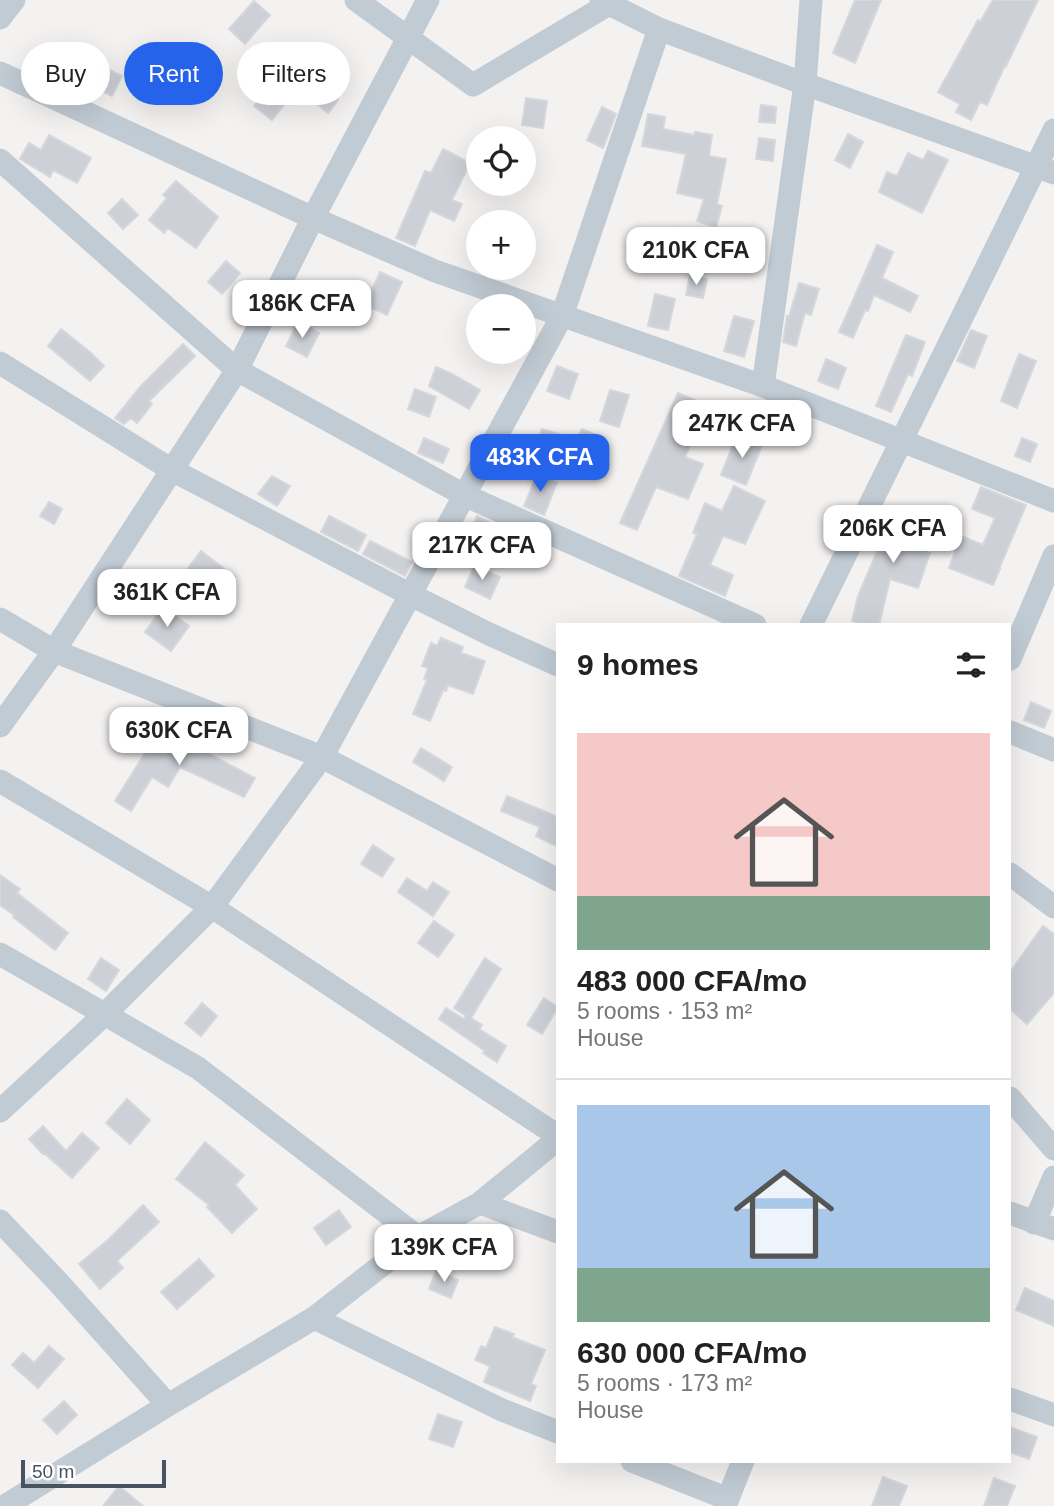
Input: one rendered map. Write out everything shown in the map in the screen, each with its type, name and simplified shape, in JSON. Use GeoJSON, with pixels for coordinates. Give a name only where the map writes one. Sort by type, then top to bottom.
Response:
{"type":"FeatureCollection","features":[{"type":"Feature","properties":{"kind":"street"},"geometry":{"type":"LineString","coordinates":[[0,18],[14,0]]}},
{"type":"Feature","properties":{"kind":"street"},"geometry":{"type":"LineString","coordinates":[[356,0],[473,85],[605,2],[659,29],[805,85],[1045,170]]}},
{"type":"Feature","properties":{"kind":"street"},"geometry":{"type":"LineString","coordinates":[[0,726],[54,651],[237,370],[313,218],[428,0]]}},
{"type":"Feature","properties":{"kind":"street"},"geometry":{"type":"LineString","coordinates":[[763,386],[805,85],[811,0]]}},
{"type":"Feature","properties":{"kind":"street"},"geometry":{"type":"LineString","coordinates":[[0,1111],[105,1014],[212,908],[323,757],[562,316],[659,29]]}},
{"type":"Feature","properties":{"kind":"street"},"geometry":{"type":"LineString","coordinates":[[0,73],[313,218],[435,271],[763,386],[1054,501]]}},
{"type":"Feature","properties":{"kind":"street"},"geometry":{"type":"LineString","coordinates":[[812,623],[902,441],[1045,170],[1054,130]]}},
{"type":"Feature","properties":{"kind":"street"},"geometry":{"type":"LineString","coordinates":[[0,160],[237,370],[464,495],[751,623]]}},
{"type":"Feature","properties":{"kind":"street"},"geometry":{"type":"LineString","coordinates":[[0,363],[172,470],[411,595],[556,664]]}},
{"type":"Feature","properties":{"kind":"street"},"geometry":{"type":"LineString","coordinates":[[1011,657],[1054,556]]}},
{"type":"Feature","properties":{"kind":"street"},"geometry":{"type":"LineString","coordinates":[[0,619],[54,651],[323,757],[556,879]]}},
{"type":"Feature","properties":{"kind":"street"},"geometry":{"type":"LineString","coordinates":[[1011,732],[1054,750]]}},
{"type":"Feature","properties":{"kind":"street"},"geometry":{"type":"LineString","coordinates":[[0,781],[212,908],[556,1134]]}},
{"type":"Feature","properties":{"kind":"street"},"geometry":{"type":"LineString","coordinates":[[1011,875],[1054,906]]}},
{"type":"Feature","properties":{"kind":"street"},"geometry":{"type":"LineString","coordinates":[[0,954],[198,1068],[418,1237]]}},
{"type":"Feature","properties":{"kind":"street"},"geometry":{"type":"LineString","coordinates":[[1011,1099],[1054,1149]]}},
{"type":"Feature","properties":{"kind":"street"},"geometry":{"type":"LineString","coordinates":[[5,1506],[314,1318],[418,1237],[480,1203],[556,1137]]}},
{"type":"Feature","properties":{"kind":"street"},"geometry":{"type":"LineString","coordinates":[[1011,1213],[1044,1226],[1054,1177]]}},
{"type":"Feature","properties":{"kind":"street"},"geometry":{"type":"LineString","coordinates":[[480,1203],[556,1231]]}},
{"type":"Feature","properties":{"kind":"street"},"geometry":{"type":"LineString","coordinates":[[0,1221],[168,1405]]}},
{"type":"Feature","properties":{"kind":"street"},"geometry":{"type":"LineString","coordinates":[[314,1318],[502,1410],[556,1431]]}},
{"type":"Feature","properties":{"kind":"street"},"geometry":{"type":"LineString","coordinates":[[1011,1399],[1054,1415]]}},
{"type":"Feature","properties":{"kind":"street"},"geometry":{"type":"LineString","coordinates":[[637,1463],[727,1502],[742,1463]]}},
{"type":"Feature","properties":{"kind":"building"},"geometry":{"type":"Polygon","coordinates":[[[855,0],[881,0],[855,63],[833,53],[855,0]]]}},
{"type":"Feature","properties":{"kind":"building"},"geometry":{"type":"Polygon","coordinates":[[[993,0],[1038,0],[987,105],[980,102],[971,120],[956,112],[960,104],[938,92],[978,20],[980,22],[993,0]]]}},
{"type":"Feature","properties":{"kind":"building"},"geometry":{"type":"Polygon","coordinates":[[[254,1],[270,15],[247,42],[243,42],[229,29],[254,1]]]}},
{"type":"Feature","properties":{"kind":"building"},"geometry":{"type":"Polygon","coordinates":[[[110,70],[122,76],[112,96],[110,95],[110,70]]]}},
{"type":"Feature","properties":{"kind":"building"},"geometry":{"type":"Polygon","coordinates":[[[526,98],[547,101],[543,128],[522,125],[526,98]]]}},
{"type":"Feature","properties":{"kind":"building"},"geometry":{"type":"Polygon","coordinates":[[[255,105],[284,105],[272,120],[255,105]]]}},
{"type":"Feature","properties":{"kind":"building"},"geometry":{"type":"Polygon","coordinates":[[[318,105],[334,105],[328,113],[318,105]]]}},
{"type":"Feature","properties":{"kind":"building"},"geometry":{"type":"Polygon","coordinates":[[[761,105],[776,107],[775,123],[759,122],[761,105]]]}},
{"type":"Feature","properties":{"kind":"building"},"geometry":{"type":"Polygon","coordinates":[[[602,107],[616,114],[603,148],[587,140],[602,107]]]}},
{"type":"Feature","properties":{"kind":"building"},"geometry":{"type":"Polygon","coordinates":[[[648,114],[665,117],[663,129],[694,135],[695,132],[712,135],[709,156],[726,159],[717,204],[722,206],[716,227],[697,221],[704,199],[677,193],[686,154],[642,146],[648,114]]]}},
{"type":"Feature","properties":{"kind":"building"},"geometry":{"type":"Polygon","coordinates":[[[848,134],[863,142],[850,168],[835,160],[848,134]]]}},
{"type":"Feature","properties":{"kind":"building"},"geometry":{"type":"Polygon","coordinates":[[[49,135],[91,158],[77,183],[53,170],[50,177],[20,159],[29,143],[41,150],[49,135]]]}},
{"type":"Feature","properties":{"kind":"building"},"geometry":{"type":"Polygon","coordinates":[[[759,138],[775,140],[773,161],[756,159],[759,138]]]}},
{"type":"Feature","properties":{"kind":"building"},"geometry":{"type":"Polygon","coordinates":[[[443,149],[466,161],[466,171],[452,200],[462,204],[454,221],[430,210],[415,246],[396,238],[425,171],[431,173],[443,149]]]}},
{"type":"Feature","properties":{"kind":"building"},"geometry":{"type":"Polygon","coordinates":[[[928,151],[948,160],[922,213],[879,192],[887,172],[897,176],[908,153],[923,160],[928,151]]]}},
{"type":"Feature","properties":{"kind":"building"},"geometry":{"type":"Polygon","coordinates":[[[176,181],[218,217],[196,248],[168,228],[164,233],[149,220],[167,198],[163,195],[176,181]]]}},
{"type":"Feature","properties":{"kind":"building"},"geometry":{"type":"Polygon","coordinates":[[[122,199],[138,215],[123,229],[108,213],[122,199]]]}},
{"type":"Feature","properties":{"kind":"building"},"geometry":{"type":"Polygon","coordinates":[[[678,228],[693,232],[689,250],[674,247],[678,228]]]}},
{"type":"Feature","properties":{"kind":"building"},"geometry":{"type":"Polygon","coordinates":[[[877,245],[893,252],[882,278],[918,296],[910,312],[874,295],[853,338],[839,332],[877,245]]]}},
{"type":"Feature","properties":{"kind":"building"},"geometry":{"type":"Polygon","coordinates":[[[226,261],[240,273],[222,294],[208,282],[226,261]]]}},
{"type":"Feature","properties":{"kind":"building"},"geometry":{"type":"Polygon","coordinates":[[[380,272],[402,282],[387,315],[365,305],[380,272]]]}},
{"type":"Feature","properties":{"kind":"building"},"geometry":{"type":"Polygon","coordinates":[[[690,275],[707,279],[703,298],[686,295],[690,275]]]}},
{"type":"Feature","properties":{"kind":"building"},"geometry":{"type":"Polygon","coordinates":[[[799,283],[819,289],[811,315],[805,313],[796,346],[783,342],[787,316],[789,317],[799,283]]]}},
{"type":"Feature","properties":{"kind":"building"},"geometry":{"type":"Polygon","coordinates":[[[655,294],[675,299],[668,330],[648,326],[655,294]]]}},
{"type":"Feature","properties":{"kind":"building"},"geometry":{"type":"Polygon","coordinates":[[[734,316],[754,321],[744,357],[724,351],[734,316]]]}},
{"type":"Feature","properties":{"kind":"building"},"geometry":{"type":"Polygon","coordinates":[[[298,322],[319,333],[307,357],[286,346],[298,322]]]}},
{"type":"Feature","properties":{"kind":"building"},"geometry":{"type":"Polygon","coordinates":[[[61,329],[104,366],[90,381],[48,346],[61,329]]]}},
{"type":"Feature","properties":{"kind":"building"},"geometry":{"type":"Polygon","coordinates":[[[971,330],[987,336],[974,368],[957,361],[971,330]]]}},
{"type":"Feature","properties":{"kind":"building"},"geometry":{"type":"Polygon","coordinates":[[[906,335],[925,342],[912,376],[908,374],[891,412],[876,406],[906,335]]]}},
{"type":"Feature","properties":{"kind":"building"},"geometry":{"type":"Polygon","coordinates":[[[183,344],[195,356],[149,401],[152,404],[137,423],[131,418],[124,424],[115,418],[140,387],[183,344]]]}},
{"type":"Feature","properties":{"kind":"building"},"geometry":{"type":"Polygon","coordinates":[[[1019,354],[1036,361],[1017,408],[1001,401],[1019,354]]]}},
{"type":"Feature","properties":{"kind":"building"},"geometry":{"type":"Polygon","coordinates":[[[826,359],[846,368],[838,389],[818,381],[826,359]]]}},
{"type":"Feature","properties":{"kind":"building"},"geometry":{"type":"Polygon","coordinates":[[[557,366],[578,374],[569,399],[547,391],[557,366]]]}},
{"type":"Feature","properties":{"kind":"building"},"geometry":{"type":"Polygon","coordinates":[[[436,367],[480,390],[469,409],[429,386],[436,367]]]}},
{"type":"Feature","properties":{"kind":"building"},"geometry":{"type":"Polygon","coordinates":[[[415,389],[436,397],[429,417],[408,409],[415,389]]]}},
{"type":"Feature","properties":{"kind":"building"},"geometry":{"type":"Polygon","coordinates":[[[610,390],[629,395],[619,427],[600,421],[610,390]]]}},
{"type":"Feature","properties":{"kind":"building"},"geometry":{"type":"Polygon","coordinates":[[[678,393],[707,405],[685,457],[703,464],[688,499],[656,487],[637,530],[620,523],[678,393]]]}},
{"type":"Feature","properties":{"kind":"building"},"geometry":{"type":"Polygon","coordinates":[[[542,429],[577,440],[582,429],[596,435],[582,468],[567,462],[570,456],[537,444],[542,429]]]}},
{"type":"Feature","properties":{"kind":"building"},"geometry":{"type":"Polygon","coordinates":[[[737,435],[762,445],[746,485],[721,475],[737,435]]]}},
{"type":"Feature","properties":{"kind":"building"},"geometry":{"type":"Polygon","coordinates":[[[424,438],[449,449],[443,463],[418,453],[424,438]]]}},
{"type":"Feature","properties":{"kind":"building"},"geometry":{"type":"Polygon","coordinates":[[[1022,438],[1037,444],[1030,462],[1015,456],[1022,438]]]}},
{"type":"Feature","properties":{"kind":"building"},"geometry":{"type":"Polygon","coordinates":[[[537,474],[557,483],[544,515],[524,506],[537,474]]]}},
{"type":"Feature","properties":{"kind":"building"},"geometry":{"type":"Polygon","coordinates":[[[272,476],[290,486],[277,506],[258,494],[272,476]]]}},
{"type":"Feature","properties":{"kind":"building"},"geometry":{"type":"Polygon","coordinates":[[[734,486],[765,501],[745,544],[723,536],[710,565],[733,575],[725,596],[679,576],[697,534],[693,533],[705,503],[722,511],[734,486]]]}},
{"type":"Feature","properties":{"kind":"building"},"geometry":{"type":"Polygon","coordinates":[[[981,487],[1026,505],[993,585],[949,568],[961,536],[983,545],[995,518],[972,509],[981,487]]]}},
{"type":"Feature","properties":{"kind":"building"},"geometry":{"type":"Polygon","coordinates":[[[49,502],[62,509],[54,524],[40,516],[49,502]]]}},
{"type":"Feature","properties":{"kind":"building"},"geometry":{"type":"Polygon","coordinates":[[[896,507],[931,527],[920,550],[930,553],[918,588],[890,579],[879,623],[852,621],[858,596],[896,507]]]}},
{"type":"Feature","properties":{"kind":"building"},"geometry":{"type":"Polygon","coordinates":[[[329,516],[366,535],[358,551],[321,532],[329,516]]]}},
{"type":"Feature","properties":{"kind":"building"},"geometry":{"type":"Polygon","coordinates":[[[477,516],[489,522],[483,542],[469,536],[477,516]]]}},
{"type":"Feature","properties":{"kind":"building"},"geometry":{"type":"Polygon","coordinates":[[[370,541],[412,562],[405,576],[363,554],[370,541]]]}},
{"type":"Feature","properties":{"kind":"building"},"geometry":{"type":"Polygon","coordinates":[[[201,551],[235,577],[214,605],[180,579],[201,551]]]}},
{"type":"Feature","properties":{"kind":"building"},"geometry":{"type":"Polygon","coordinates":[[[474,566],[500,577],[490,599],[465,587],[474,566]]]}},
{"type":"Feature","properties":{"kind":"building"},"geometry":{"type":"Polygon","coordinates":[[[163,607],[189,626],[171,651],[145,632],[163,607]]]}},
{"type":"Feature","properties":{"kind":"building"},"geometry":{"type":"Polygon","coordinates":[[[441,638],[463,647],[461,653],[485,661],[473,694],[448,685],[446,691],[443,690],[430,721],[413,714],[427,680],[424,679],[428,668],[422,666],[431,643],[437,646],[441,638]]]}},
{"type":"Feature","properties":{"kind":"building"},"geometry":{"type":"Polygon","coordinates":[[[1031,702],[1051,711],[1044,728],[1024,720],[1031,702]]]}},
{"type":"Feature","properties":{"kind":"building"},"geometry":{"type":"Polygon","coordinates":[[[154,723],[179,734],[193,742],[192,745],[255,778],[244,797],[180,767],[168,787],[152,777],[131,811],[115,801],[150,745],[144,741],[154,723]]]}},
{"type":"Feature","properties":{"kind":"building"},"geometry":{"type":"Polygon","coordinates":[[[421,748],[452,767],[444,781],[413,762],[421,748]]]}},
{"type":"Feature","properties":{"kind":"building"},"geometry":{"type":"Polygon","coordinates":[[[507,796],[556,816],[556,846],[536,836],[540,827],[501,811],[507,796]]]}},
{"type":"Feature","properties":{"kind":"building"},"geometry":{"type":"Polygon","coordinates":[[[373,845],[394,859],[382,877],[361,864],[373,845]]]}},
{"type":"Feature","properties":{"kind":"building"},"geometry":{"type":"Polygon","coordinates":[[[0,875],[20,889],[17,893],[68,933],[55,950],[0,905],[0,875]]]}},
{"type":"Feature","properties":{"kind":"building"},"geometry":{"type":"Polygon","coordinates":[[[407,878],[427,891],[433,882],[449,892],[433,916],[398,892],[407,878]]]}},
{"type":"Feature","properties":{"kind":"building"},"geometry":{"type":"Polygon","coordinates":[[[434,921],[454,935],[438,957],[418,943],[434,921]]]}},
{"type":"Feature","properties":{"kind":"building"},"geometry":{"type":"Polygon","coordinates":[[[1043,926],[1054,934],[1054,993],[1027,1024],[1011,1010],[1011,971],[1043,926]]]}},
{"type":"Feature","properties":{"kind":"building"},"geometry":{"type":"Polygon","coordinates":[[[101,958],[119,970],[106,991],[88,979],[101,958]]]}},
{"type":"Feature","properties":{"kind":"building"},"geometry":{"type":"Polygon","coordinates":[[[485,958],[501,969],[471,1018],[482,1025],[479,1029],[506,1046],[497,1062],[439,1019],[446,1008],[464,1019],[466,1016],[454,1008],[485,958]]]}},
{"type":"Feature","properties":{"kind":"building"},"geometry":{"type":"Polygon","coordinates":[[[544,998],[556,1006],[542,1034],[527,1025],[544,998]]]}},
{"type":"Feature","properties":{"kind":"building"},"geometry":{"type":"Polygon","coordinates":[[[202,1003],[217,1016],[201,1036],[185,1023],[202,1003]]]}},
{"type":"Feature","properties":{"kind":"building"},"geometry":{"type":"Polygon","coordinates":[[[127,1099],[150,1120],[130,1144],[106,1123],[127,1099]]]}},
{"type":"Feature","properties":{"kind":"building"},"geometry":{"type":"Polygon","coordinates":[[[43,1126],[66,1151],[82,1133],[99,1148],[72,1178],[29,1139],[43,1126]]]}},
{"type":"Feature","properties":{"kind":"building"},"geometry":{"type":"Polygon","coordinates":[[[205,1142],[244,1175],[235,1185],[257,1209],[232,1233],[207,1207],[209,1205],[176,1179],[205,1142]]]}},
{"type":"Feature","properties":{"kind":"building"},"geometry":{"type":"Polygon","coordinates":[[[143,1205],[159,1222],[117,1261],[123,1268],[100,1289],[79,1264],[143,1205]]]}},
{"type":"Feature","properties":{"kind":"building"},"geometry":{"type":"Polygon","coordinates":[[[339,1210],[351,1227],[326,1245],[314,1228],[339,1210]]]}},
{"type":"Feature","properties":{"kind":"building"},"geometry":{"type":"Polygon","coordinates":[[[199,1259],[214,1276],[177,1309],[161,1292],[199,1259]]]}},
{"type":"Feature","properties":{"kind":"building"},"geometry":{"type":"Polygon","coordinates":[[[436,1271],[458,1280],[451,1298],[429,1289],[436,1271]]]}},
{"type":"Feature","properties":{"kind":"building"},"geometry":{"type":"Polygon","coordinates":[[[1025,1288],[1054,1301],[1054,1326],[1016,1310],[1025,1288]]]}},
{"type":"Feature","properties":{"kind":"building"},"geometry":{"type":"Polygon","coordinates":[[[495,1327],[545,1350],[531,1384],[536,1386],[530,1401],[484,1382],[490,1366],[475,1360],[481,1346],[486,1348],[495,1327]]]}},
{"type":"Feature","properties":{"kind":"building"},"geometry":{"type":"Polygon","coordinates":[[[49,1346],[64,1359],[38,1388],[12,1365],[23,1353],[34,1363],[49,1346]]]}},
{"type":"Feature","properties":{"kind":"building"},"geometry":{"type":"Polygon","coordinates":[[[64,1401],[77,1415],[57,1434],[43,1420],[64,1401]]]}},
{"type":"Feature","properties":{"kind":"building"},"geometry":{"type":"Polygon","coordinates":[[[438,1414],[462,1422],[453,1447],[429,1439],[438,1414]]]}},
{"type":"Feature","properties":{"kind":"building"},"geometry":{"type":"Polygon","coordinates":[[[1011,1427],[1037,1437],[1029,1459],[1011,1452],[1011,1427]]]}},
{"type":"Feature","properties":{"kind":"building"},"geometry":{"type":"Polygon","coordinates":[[[883,1477],[907,1486],[899,1506],[872,1506],[883,1477]]]}},
{"type":"Feature","properties":{"kind":"building"},"geometry":{"type":"Polygon","coordinates":[[[994,1478],[1015,1486],[1007,1506],[984,1506],[994,1478]]]}},
{"type":"Feature","properties":{"kind":"building"},"geometry":{"type":"Polygon","coordinates":[[[119,1486],[143,1506],[103,1506],[119,1486]]]}}]}
